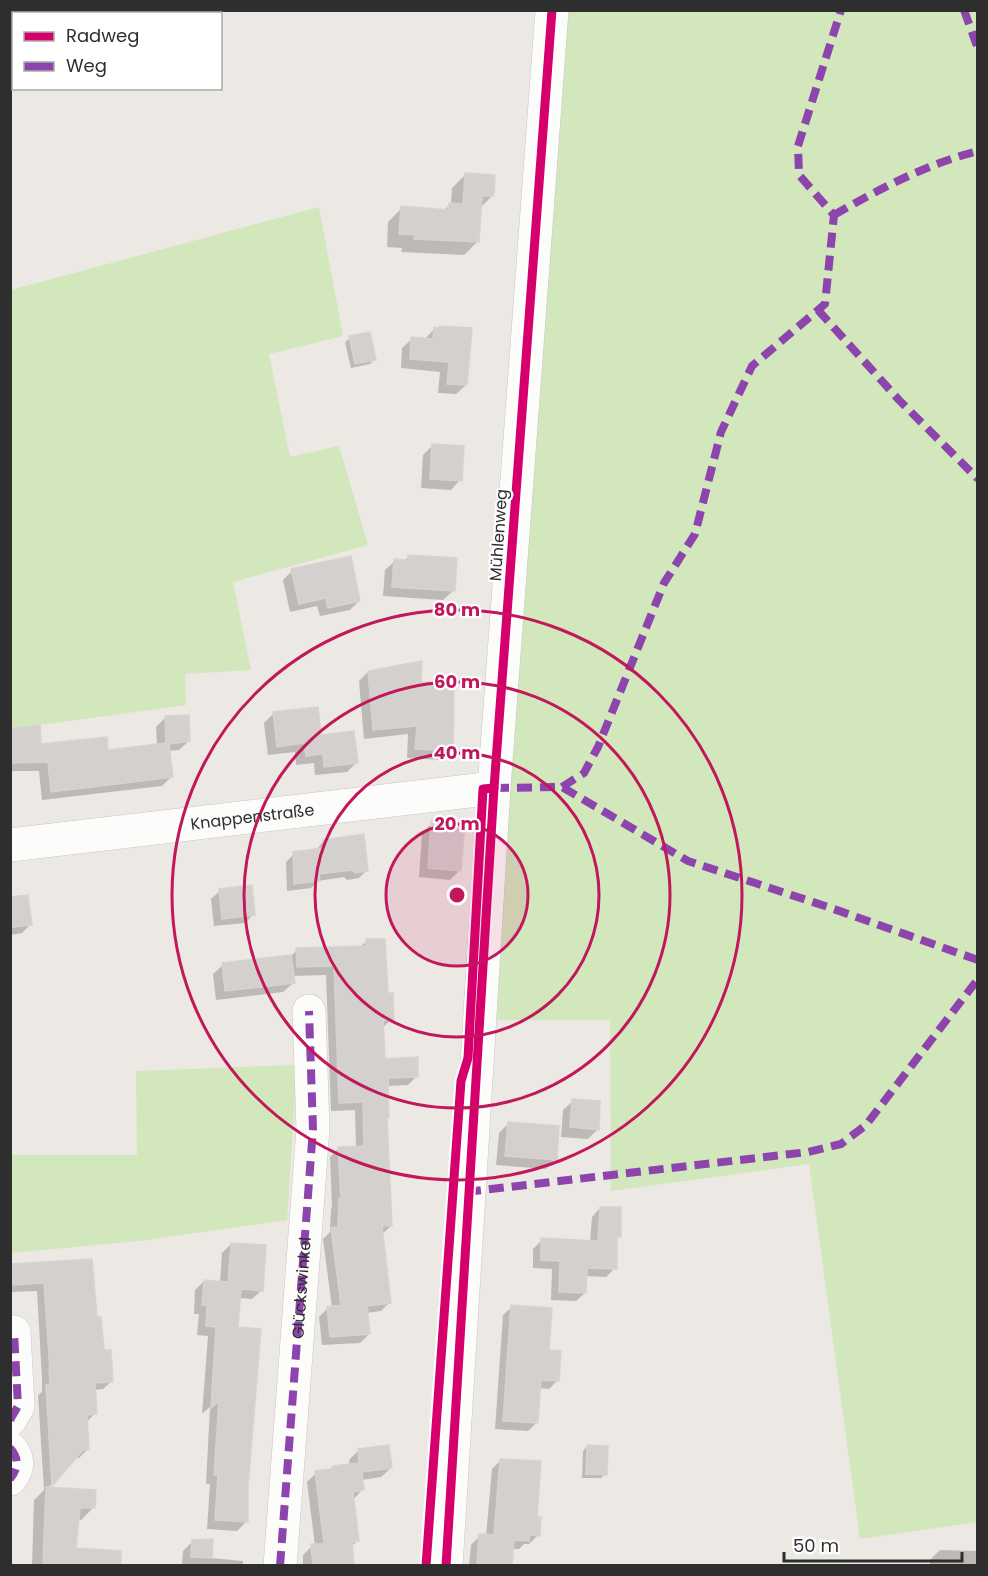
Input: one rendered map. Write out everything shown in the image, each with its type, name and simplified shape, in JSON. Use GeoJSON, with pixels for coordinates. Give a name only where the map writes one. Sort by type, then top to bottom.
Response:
{"type":"FeatureCollection","features":[{"type":"Feature","properties":{"kind":"street","name":"Mühlenweg"},"geometry":{"type":"LineString","coordinates":[[446,1566],[494,788],[552,10]]}},
{"type":"Feature","properties":{"kind":"street","name":"Knappenstraße"},"geometry":{"type":"LineString","coordinates":[[10,845],[494,788]]}},
{"type":"Feature","properties":{"kind":"street","name":"Glückswinkel"},"geometry":{"type":"LineString","coordinates":[[280,1566],[313,1129],[309,1011]]}},
{"type":"Feature","properties":{"kind":"street"},"geometry":{"type":"LineString","coordinates":[[10,1420],[18,1406],[14,1332]]}},
{"type":"Feature","properties":{"kind":"street"},"geometry":{"type":"LineString","coordinates":[[10,1448],[17,1459],[17,1466],[10,1479]]}},
{"type":"Feature","properties":{"kind":"green space"},"geometry":{"type":"Polygon","coordinates":[[[560,11],[977,11],[977,1522],[860,1539],[809,1164],[611,1191],[610,1020],[487,1020],[560,11]]]}},
{"type":"Feature","properties":{"kind":"green space"},"geometry":{"type":"Polygon","coordinates":[[[319,207],[343,336],[269,354],[290,457],[339,446],[368,545],[233,582],[251,670],[185,674],[186,705],[11,729],[11,290],[319,207]]]}},
{"type":"Feature","properties":{"kind":"green space"},"geometry":{"type":"Polygon","coordinates":[[[297,1065],[287,1220],[139,1241],[11,1253],[11,1155],[137,1155],[136,1071],[297,1065]]]}},
{"type":"Feature","properties":{"kind":"building"},"geometry":{"type":"Polygon","coordinates":[[[465,173],[495,175],[494,196],[482,196],[479,242],[414,239],[415,235],[399,234],[401,206],[448,210],[449,203],[463,204],[465,173]]]}},
{"type":"Feature","properties":{"kind":"building"},"geometry":{"type":"Polygon","coordinates":[[[440,326],[472,328],[467,385],[447,384],[449,362],[410,359],[411,337],[433,339],[434,327],[440,328],[440,326]]]}},
{"type":"Feature","properties":{"kind":"building"},"geometry":{"type":"Polygon","coordinates":[[[370,332],[376,360],[355,364],[349,336],[370,332]]]}},
{"type":"Feature","properties":{"kind":"building"},"geometry":{"type":"Polygon","coordinates":[[[432,444],[464,446],[462,481],[430,479],[432,444]]]}},
{"type":"Feature","properties":{"kind":"building"},"geometry":{"type":"Polygon","coordinates":[[[408,555],[457,558],[455,591],[392,587],[394,559],[408,560],[408,555]]]}},
{"type":"Feature","properties":{"kind":"building"},"geometry":{"type":"Polygon","coordinates":[[[351,556],[360,601],[328,608],[326,598],[299,604],[291,569],[351,556]]]}},
{"type":"Feature","properties":{"kind":"building"},"geometry":{"type":"Polygon","coordinates":[[[422,661],[421,682],[447,683],[447,687],[454,688],[453,751],[415,749],[417,726],[373,730],[368,671],[422,661]]]}},
{"type":"Feature","properties":{"kind":"building"},"geometry":{"type":"Polygon","coordinates":[[[318,707],[321,735],[354,731],[358,763],[324,767],[323,754],[306,756],[304,743],[277,747],[273,712],[318,707]]]}},
{"type":"Feature","properties":{"kind":"building"},"geometry":{"type":"Polygon","coordinates":[[[189,715],[190,741],[169,744],[173,777],[51,792],[48,762],[10,763],[10,729],[40,725],[41,744],[107,737],[108,750],[166,743],[165,716],[189,715]]]}},
{"type":"Feature","properties":{"kind":"building"},"geometry":{"type":"Polygon","coordinates":[[[431,821],[465,824],[461,871],[428,868],[431,821]]]}},
{"type":"Feature","properties":{"kind":"building"},"geometry":{"type":"Polygon","coordinates":[[[364,834],[368,871],[355,873],[352,870],[319,874],[320,881],[294,884],[293,852],[324,848],[323,840],[364,834]]]}},
{"type":"Feature","properties":{"kind":"building"},"geometry":{"type":"Polygon","coordinates":[[[252,885],[255,915],[222,919],[219,889],[252,885]]]}},
{"type":"Feature","properties":{"kind":"building"},"geometry":{"type":"Polygon","coordinates":[[[28,895],[32,925],[12,927],[10,897],[28,895]]]}},
{"type":"Feature","properties":{"kind":"building"},"geometry":{"type":"Polygon","coordinates":[[[366,939],[385,939],[388,993],[393,993],[394,1020],[383,1020],[385,1059],[418,1057],[418,1077],[388,1078],[389,1118],[387,1118],[392,1226],[382,1226],[391,1303],[367,1306],[370,1334],[330,1337],[327,1307],[341,1305],[331,1228],[338,1227],[339,1199],[341,1199],[338,1147],[364,1146],[363,1102],[339,1103],[334,966],[297,967],[296,948],[366,946],[366,939]]]}},
{"type":"Feature","properties":{"kind":"building"},"geometry":{"type":"Polygon","coordinates":[[[291,955],[295,983],[225,991],[222,963],[291,955]]]}},
{"type":"Feature","properties":{"kind":"building"},"geometry":{"type":"Polygon","coordinates":[[[572,1099],[600,1101],[599,1130],[570,1127],[572,1099]]]}},
{"type":"Feature","properties":{"kind":"building"},"geometry":{"type":"Polygon","coordinates":[[[508,1122],[559,1126],[557,1160],[505,1156],[508,1122]]]}},
{"type":"Feature","properties":{"kind":"building"},"geometry":{"type":"Polygon","coordinates":[[[600,1207],[621,1207],[621,1237],[617,1237],[617,1269],[587,1268],[586,1293],[559,1292],[560,1261],[541,1260],[541,1238],[598,1241],[600,1207]]]}},
{"type":"Feature","properties":{"kind":"building"},"geometry":{"type":"Polygon","coordinates":[[[231,1243],[266,1245],[263,1291],[241,1289],[238,1327],[261,1329],[248,1486],[248,1522],[215,1520],[218,1475],[214,1475],[219,1401],[211,1408],[216,1327],[206,1326],[207,1305],[202,1305],[204,1280],[228,1282],[231,1243]]]}},
{"type":"Feature","properties":{"kind":"building"},"geometry":{"type":"Polygon","coordinates":[[[92,1259],[97,1317],[101,1317],[104,1350],[111,1350],[113,1382],[95,1383],[97,1414],[87,1415],[89,1450],[83,1450],[52,1486],[46,1385],[50,1385],[50,1370],[44,1283],[13,1285],[11,1264],[92,1259]]]}},
{"type":"Feature","properties":{"kind":"building"},"geometry":{"type":"Polygon","coordinates":[[[511,1305],[552,1308],[549,1350],[561,1351],[559,1381],[541,1380],[538,1423],[503,1421],[511,1305]]]}},
{"type":"Feature","properties":{"kind":"building"},"geometry":{"type":"Polygon","coordinates":[[[389,1445],[392,1468],[362,1472],[364,1490],[353,1492],[359,1541],[352,1542],[354,1566],[313,1566],[311,1544],[324,1544],[315,1471],[359,1463],[358,1449],[389,1445]]]}},
{"type":"Feature","properties":{"kind":"building"},"geometry":{"type":"Polygon","coordinates":[[[587,1445],[608,1446],[607,1475],[586,1474],[587,1445]]]}},
{"type":"Feature","properties":{"kind":"building"},"geometry":{"type":"Polygon","coordinates":[[[500,1459],[541,1461],[537,1517],[541,1517],[540,1536],[530,1535],[529,1541],[514,1540],[512,1566],[477,1566],[479,1534],[494,1535],[500,1459]]]}},
{"type":"Feature","properties":{"kind":"building"},"geometry":{"type":"Polygon","coordinates":[[[46,1487],[96,1490],[95,1508],[80,1508],[76,1548],[121,1551],[121,1566],[43,1566],[46,1487]]]}},
{"type":"Feature","properties":{"kind":"building"},"geometry":{"type":"Polygon","coordinates":[[[213,1539],[212,1558],[191,1557],[192,1540],[213,1539]]]}},
{"type":"Feature","properties":{"kind":"marked path"},"geometry":{"type":"LineString","coordinates":[[562,787],[584,773],[598,747],[664,583],[695,534],[721,432],[752,366],[825,304],[834,215],[799,175],[798,146],[841,10]]}},
{"type":"Feature","properties":{"kind":"marked path"},"geometry":{"type":"LineString","coordinates":[[964,10],[978,49]]}},
{"type":"Feature","properties":{"kind":"marked path"},"geometry":{"type":"LineString","coordinates":[[834,215],[904,178],[959,156],[978,151]]}},
{"type":"Feature","properties":{"kind":"marked path"},"geometry":{"type":"LineString","coordinates":[[818,310],[899,400],[978,479]]}},
{"type":"Feature","properties":{"kind":"marked path"},"geometry":{"type":"LineString","coordinates":[[494,788],[562,787],[688,861],[978,960]]}},
{"type":"Feature","properties":{"kind":"marked path"},"geometry":{"type":"LineString","coordinates":[[466,1192],[808,1152],[841,1144],[866,1125],[978,979]]}},
{"type":"Feature","properties":{"kind":"marked path"},"geometry":{"type":"LineString","coordinates":[[280,1566],[313,1129],[309,1011]]}},
{"type":"Feature","properties":{"kind":"marked path"},"geometry":{"type":"LineString","coordinates":[[10,1420],[18,1406],[14,1332]]}},
{"type":"Feature","properties":{"kind":"marked path"},"geometry":{"type":"LineString","coordinates":[[10,1448],[17,1463],[10,1479]]}},
{"type":"Feature","properties":{"kind":"cycle path"},"geometry":{"type":"LineString","coordinates":[[446,1566],[494,788],[552,10]]}},
{"type":"Feature","properties":{"kind":"cycle path"},"geometry":{"type":"LineString","coordinates":[[426,1566],[461,1081],[468,1058],[483,789],[494,788]]}}]}
